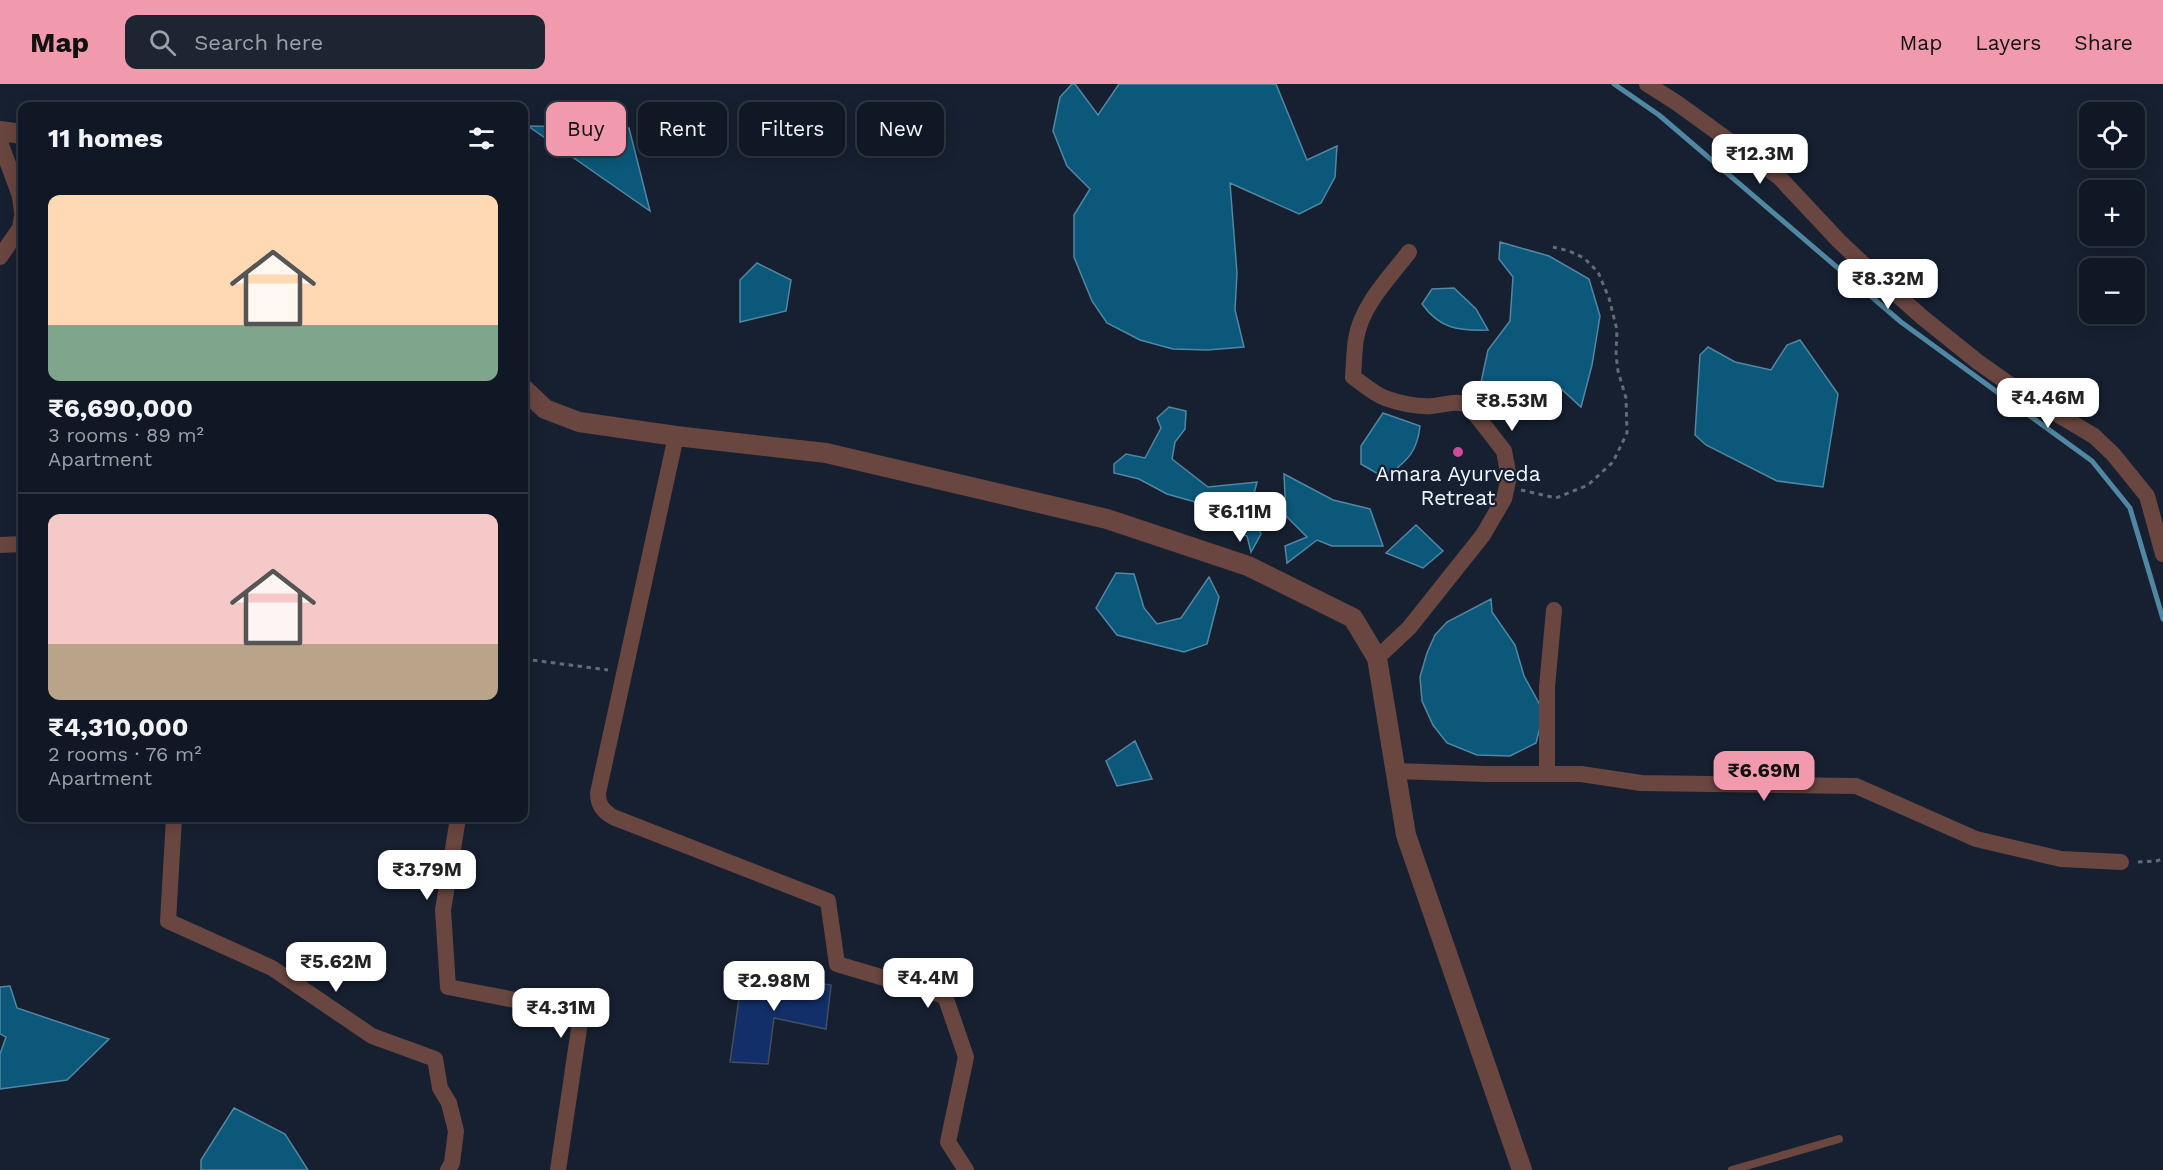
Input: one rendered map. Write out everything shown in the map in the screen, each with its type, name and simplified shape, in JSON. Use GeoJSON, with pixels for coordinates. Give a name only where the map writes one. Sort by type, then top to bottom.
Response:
{"type":"FeatureCollection","features":[{"type":"Feature","properties":{"kind":"street"},"geometry":{"type":"LineString","coordinates":[[1647,84],[1779,177],[1839,241],[1877,277],[1978,362],[2025,395],[2094,436],[2113,454],[2147,496],[2163,554]]}},
{"type":"Feature","properties":{"kind":"street"},"geometry":{"type":"LineString","coordinates":[[0,131],[18,133]]}},
{"type":"Feature","properties":{"kind":"street"},"geometry":{"type":"LineString","coordinates":[[0,142],[18,191]]}},
{"type":"Feature","properties":{"kind":"street"},"geometry":{"type":"LineString","coordinates":[[0,257],[18,231]]}},
{"type":"Feature","properties":{"kind":"street"},"geometry":{"type":"LineString","coordinates":[[1377,658],[1409,628],[1484,535],[1504,499],[1509,477],[1504,451],[1469,406],[1463,402],[1431,406],[1384,398],[1353,377],[1356,338],[1364,314],[1378,291],[1409,252]]}},
{"type":"Feature","properties":{"kind":"street"},"geometry":{"type":"LineString","coordinates":[[528,393],[544,409],[579,422],[676,436],[826,453],[1107,519],[1248,566],[1353,618],[1377,658],[1406,835],[1522,1170]]}},
{"type":"Feature","properties":{"kind":"street"},"geometry":{"type":"LineString","coordinates":[[676,436],[598,793],[598,802],[604,811],[613,817],[828,901],[837,964],[945,996],[966,1057],[948,1142],[966,1170]]}},
{"type":"Feature","properties":{"kind":"street"},"geometry":{"type":"LineString","coordinates":[[0,545],[18,544]]}},
{"type":"Feature","properties":{"kind":"street"},"geometry":{"type":"LineString","coordinates":[[1547,774],[1547,687],[1554,610]]}},
{"type":"Feature","properties":{"kind":"street"},"geometry":{"type":"LineString","coordinates":[[1395,771],[1581,774],[1641,783],[1856,786],[1976,839],[2061,859],[2121,862]]}},
{"type":"Feature","properties":{"kind":"street"},"geometry":{"type":"LineString","coordinates":[[174,822],[168,921],[272,968],[372,1036],[435,1059],[440,1088],[449,1102],[456,1131],[452,1163],[448,1170]]}},
{"type":"Feature","properties":{"kind":"street"},"geometry":{"type":"LineString","coordinates":[[458,822],[443,910],[448,987],[567,1010],[579,1021],[558,1170]]}},
{"type":"Feature","properties":{"kind":"lane"},"geometry":{"type":"LineString","coordinates":[[1732,1170],[1839,1139]]}},
{"type":"Feature","properties":{"kind":"path"},"geometry":{"type":"LineString","coordinates":[[1508,487],[1556,498],[1588,485],[1613,462],[1627,433],[1626,398],[1616,355],[1617,330],[1609,298],[1598,272],[1584,258],[1553,246]]}},
{"type":"Feature","properties":{"kind":"path"},"geometry":{"type":"LineString","coordinates":[[528,660],[624,672]]}},
{"type":"Feature","properties":{"kind":"path"},"geometry":{"type":"LineString","coordinates":[[2121,862],[2163,859]]}},
{"type":"Feature","properties":{"kind":"water"},"geometry":{"type":"Polygon","coordinates":[[[1072,84],[1075,84],[1098,115],[1119,84],[1276,84],[1307,160],[1337,146],[1335,177],[1321,203],[1299,214],[1230,183],[1237,273],[1235,310],[1244,347],[1207,350],[1173,349],[1140,340],[1107,323],[1092,301],[1074,257],[1074,215],[1090,189],[1067,166],[1053,131],[1060,97],[1072,84]]]}},
{"type":"Feature","properties":{"kind":"water"},"geometry":{"type":"Polygon","coordinates":[[[528,126],[546,126],[546,139],[528,126]]]}},
{"type":"Feature","properties":{"kind":"water"},"geometry":{"type":"Polygon","coordinates":[[[626,128],[629,128],[650,211],[571,156],[626,156],[626,128]]]}},
{"type":"Feature","properties":{"kind":"water"},"geometry":{"type":"Polygon","coordinates":[[[1500,242],[1549,256],[1589,279],[1600,316],[1592,365],[1581,407],[1556,384],[1516,393],[1480,387],[1488,350],[1510,321],[1513,277],[1499,259],[1500,242]]]}},
{"type":"Feature","properties":{"kind":"water"},"geometry":{"type":"Polygon","coordinates":[[[757,263],[791,280],[786,311],[740,322],[740,280],[757,263]]]}},
{"type":"Feature","properties":{"kind":"water"},"geometry":{"type":"Polygon","coordinates":[[[1454,288],[1476,309],[1488,330],[1451,327],[1436,319],[1422,304],[1432,289],[1454,288]]]}},
{"type":"Feature","properties":{"kind":"water"},"geometry":{"type":"Polygon","coordinates":[[[1800,340],[1838,394],[1823,487],[1777,481],[1706,445],[1695,435],[1700,355],[1708,347],[1735,362],[1771,370],[1787,345],[1800,340]]]}},
{"type":"Feature","properties":{"kind":"water"},"geometry":{"type":"Polygon","coordinates":[[[1169,407],[1186,411],[1185,429],[1175,442],[1172,459],[1208,487],[1257,482],[1250,509],[1261,534],[1251,552],[1247,536],[1239,533],[1235,524],[1206,505],[1167,494],[1139,479],[1114,473],[1114,464],[1126,454],[1145,458],[1161,428],[1157,418],[1169,407]]]}},
{"type":"Feature","properties":{"kind":"water"},"geometry":{"type":"Polygon","coordinates":[[[1383,413],[1420,426],[1416,444],[1409,456],[1385,478],[1361,464],[1361,446],[1383,413]]]}},
{"type":"Feature","properties":{"kind":"water"},"geometry":{"type":"Polygon","coordinates":[[[1284,474],[1333,500],[1370,509],[1383,546],[1332,546],[1317,540],[1287,563],[1285,546],[1307,537],[1286,516],[1284,474]]]}},
{"type":"Feature","properties":{"kind":"water"},"geometry":{"type":"Polygon","coordinates":[[[1416,525],[1443,551],[1423,568],[1386,553],[1416,525]]]}},
{"type":"Feature","properties":{"kind":"water"},"geometry":{"type":"Polygon","coordinates":[[[1116,573],[1134,574],[1144,608],[1157,624],[1181,618],[1209,577],[1219,597],[1207,644],[1184,652],[1117,635],[1096,608],[1116,573]]]}},
{"type":"Feature","properties":{"kind":"water"},"geometry":{"type":"Polygon","coordinates":[[[1491,599],[1492,612],[1515,645],[1524,676],[1540,705],[1540,727],[1536,743],[1510,756],[1477,755],[1447,743],[1433,725],[1422,701],[1420,677],[1435,635],[1447,622],[1491,599]]]}},
{"type":"Feature","properties":{"kind":"water"},"geometry":{"type":"Polygon","coordinates":[[[1135,741],[1152,779],[1117,786],[1106,761],[1135,741]]]}},
{"type":"Feature","properties":{"kind":"water"},"geometry":{"type":"Polygon","coordinates":[[[10,986],[17,1008],[109,1039],[67,1080],[0,1089],[0,1054],[6,1037],[0,1034],[0,987],[10,986]]]}},
{"type":"Feature","properties":{"kind":"water"},"geometry":{"type":"Polygon","coordinates":[[[234,1108],[285,1134],[308,1170],[201,1170],[201,1160],[234,1108]]]}},
{"type":"Feature","properties":{"kind":"building"},"geometry":{"type":"Polygon","coordinates":[[[743,970],[831,985],[826,1029],[774,1018],[768,1064],[730,1062],[743,970]]]}},
{"type":"Feature","properties":{"kind":"waterway"},"geometry":{"type":"LineString","coordinates":[[1614,84],[1659,115],[1901,322],[2092,461],[2130,508],[2163,619]]}},
{"type":"Feature","properties":{"kind":"place","name":"Amara Ayurveda Retreat"},"geometry":{"type":"Point","coordinates":[1458,452]}}]}
